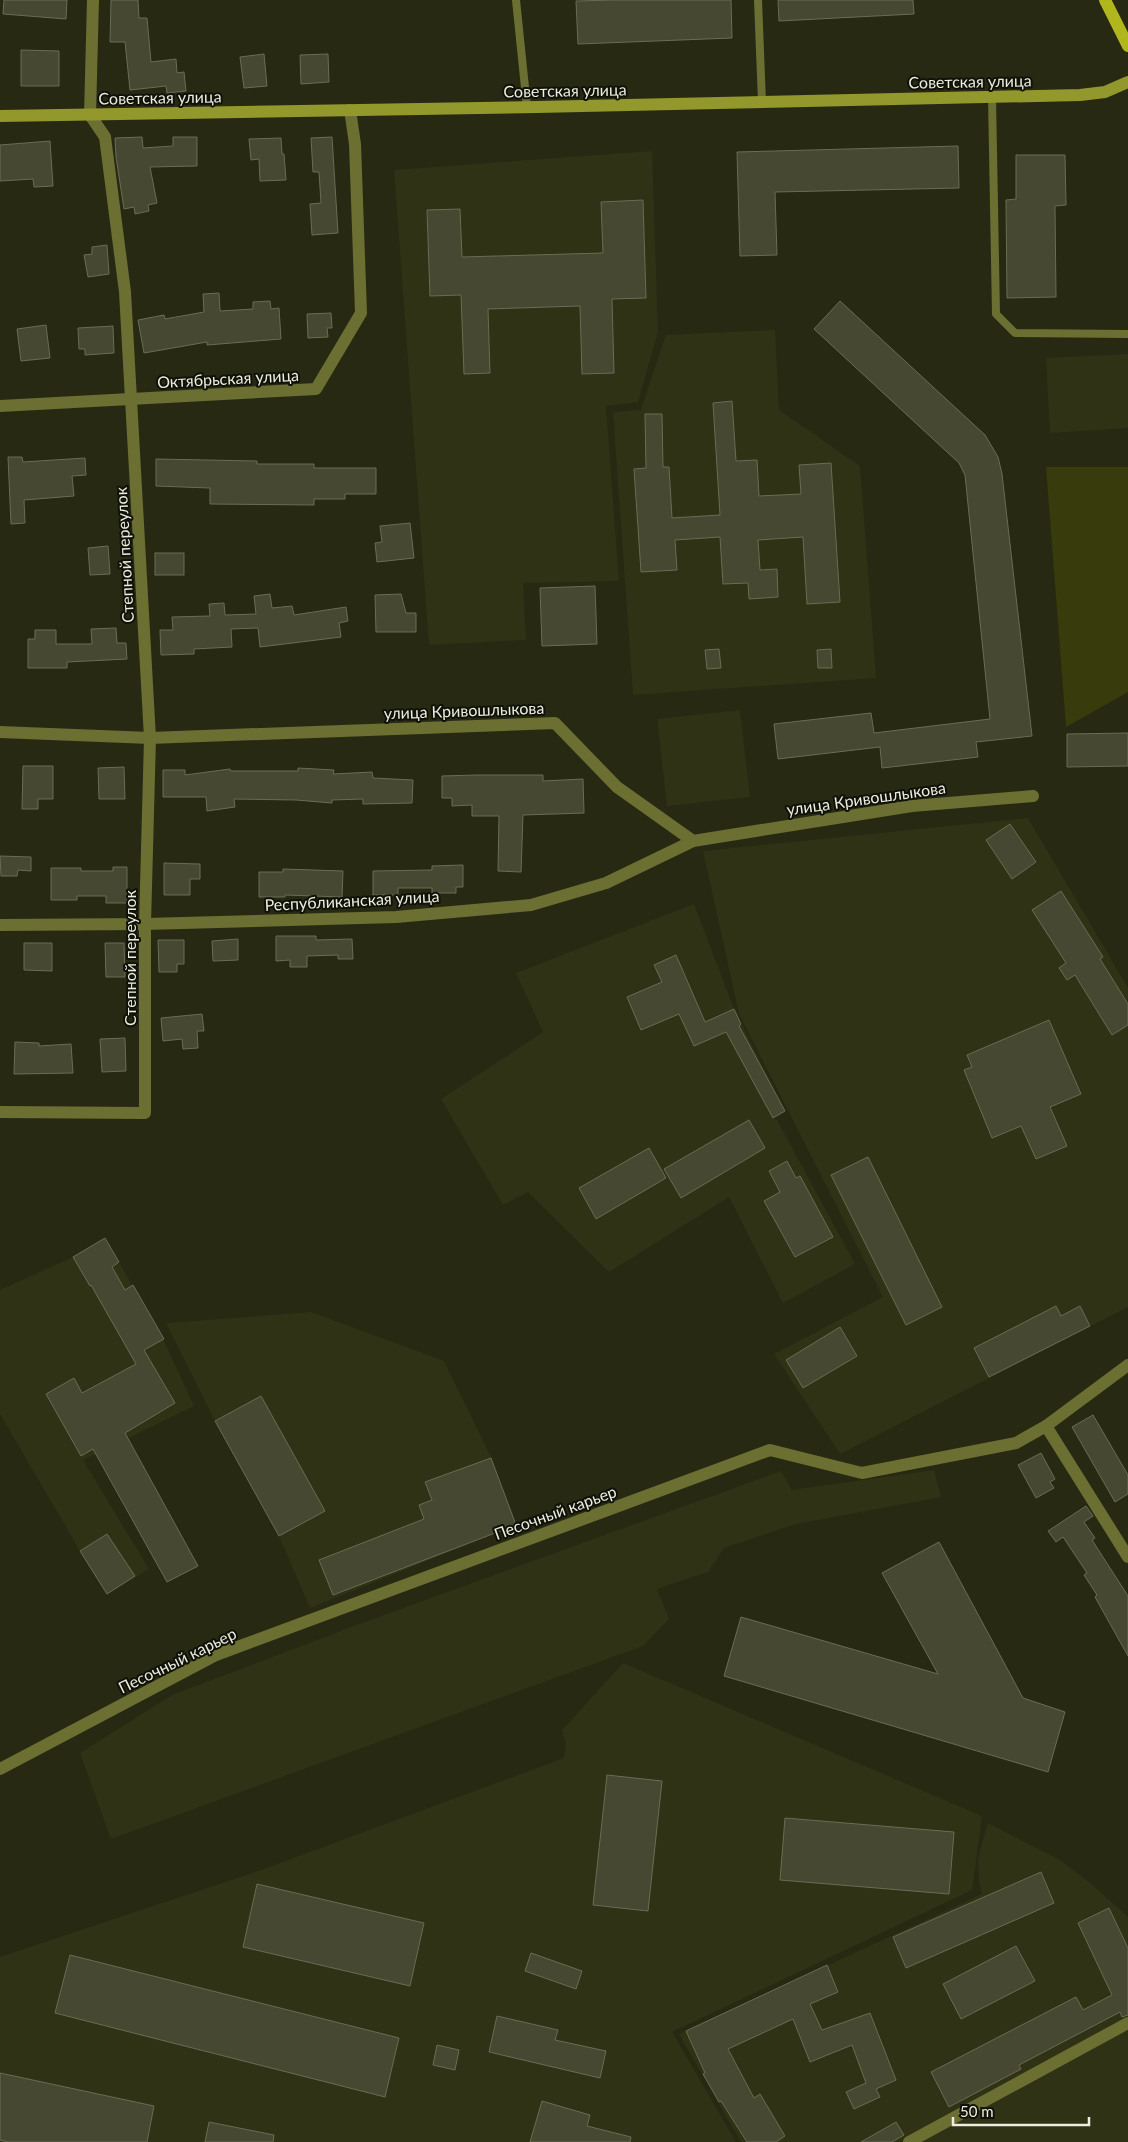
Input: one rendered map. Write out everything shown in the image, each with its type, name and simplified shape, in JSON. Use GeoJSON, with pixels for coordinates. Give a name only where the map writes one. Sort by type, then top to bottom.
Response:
{"type":"FeatureCollection","features":[{"type":"Feature","properties":{"kind":"main road"},"geometry":{"type":"LineString","coordinates":[[1105,0],[1128,46]]}},
{"type":"Feature","properties":{"kind":"main road","name":"Советская улица"},"geometry":{"type":"LineString","coordinates":[[0,116],[992,97],[1105,92],[1128,82]]}},
{"type":"Feature","properties":{"kind":"street"},"geometry":{"type":"LineString","coordinates":[[90,115],[93,0]]}},
{"type":"Feature","properties":{"kind":"street","name":"Октябрьская улица"},"geometry":{"type":"LineString","coordinates":[[0,406],[316,389],[362,314],[355,144],[350,110]]}},
{"type":"Feature","properties":{"kind":"street","name":"Степной переулок"},"geometry":{"type":"LineString","coordinates":[[0,1112],[145,1113],[145,924],[150,738],[132,399],[125,292],[105,137],[90,115]]}},
{"type":"Feature","properties":{"kind":"street","name":"улица Кривошлыкова"},"geometry":{"type":"LineString","coordinates":[[0,732],[150,738],[555,723],[617,787],[693,841],[912,806],[1032,796]]}},
{"type":"Feature","properties":{"kind":"street","name":"Республиканская улица"},"geometry":{"type":"LineString","coordinates":[[0,925],[145,924],[396,917],[531,905],[606,883],[693,841]]}},
{"type":"Feature","properties":{"kind":"street","name":"Песочный карьер"},"geometry":{"type":"LineString","coordinates":[[0,1769],[216,1655],[770,1450],[862,1473],[1016,1443],[1046,1426],[1128,1365]]}},
{"type":"Feature","properties":{"kind":"street"},"geometry":{"type":"LineString","coordinates":[[1046,1426],[1128,1557]]}},
{"type":"Feature","properties":{"kind":"street"},"geometry":{"type":"LineString","coordinates":[[909,2142],[1128,2023]]}},
{"type":"Feature","properties":{"kind":"lane"},"geometry":{"type":"LineString","coordinates":[[516,0],[527,107]]}},
{"type":"Feature","properties":{"kind":"lane"},"geometry":{"type":"LineString","coordinates":[[758,0],[762,102]]}},
{"type":"Feature","properties":{"kind":"lane"},"geometry":{"type":"LineString","coordinates":[[992,97],[996,314],[1015,333],[1128,334]]}},
{"type":"Feature","properties":{"kind":"shaded area"},"geometry":{"type":"Polygon","coordinates":[[[652,151],[658,332],[638,402],[606,406],[619,581],[523,583],[526,640],[429,645],[394,170],[652,151]]]}},
{"type":"Feature","properties":{"kind":"shaded area"},"geometry":{"type":"Polygon","coordinates":[[[775,330],[779,410],[860,466],[876,678],[633,695],[613,412],[641,410],[666,335],[775,330]]]}},
{"type":"Feature","properties":{"kind":"shaded area"},"geometry":{"type":"Polygon","coordinates":[[[1128,354],[1128,428],[1050,433],[1046,358],[1128,354]]]}},
{"type":"Feature","properties":{"kind":"shaded area"},"geometry":{"type":"Polygon","coordinates":[[[1046,467],[1128,467],[1128,692],[1066,727],[1046,467]]]}},
{"type":"Feature","properties":{"kind":"shaded area"},"geometry":{"type":"Polygon","coordinates":[[[740,710],[750,797],[667,806],[657,719],[740,710]]]}},
{"type":"Feature","properties":{"kind":"shaded area"},"geometry":{"type":"Polygon","coordinates":[[[1028,818],[1128,988],[1128,1307],[840,1454],[774,1354],[883,1297],[739,1014],[703,851],[1028,818]]]}},
{"type":"Feature","properties":{"kind":"shaded area"},"geometry":{"type":"Polygon","coordinates":[[[694,904],[734,1009],[785,1111],[773,1118],[777,1120],[855,1264],[783,1303],[729,1197],[609,1272],[528,1192],[503,1205],[441,1099],[543,1032],[516,973],[694,904]]]}},
{"type":"Feature","properties":{"kind":"shaded area"},"geometry":{"type":"Polygon","coordinates":[[[105,1238],[163,1339],[194,1406],[83,1460],[149,1569],[107,1594],[0,1414],[0,1290],[73,1257],[105,1238]]]}},
{"type":"Feature","properties":{"kind":"shaded area"},"geometry":{"type":"Polygon","coordinates":[[[311,1312],[444,1361],[491,1457],[516,1525],[310,1608],[279,1536],[215,1421],[166,1323],[311,1312]]]}},
{"type":"Feature","properties":{"kind":"shaded area"},"geometry":{"type":"Polygon","coordinates":[[[934,1470],[941,1497],[796,1524],[724,1548],[708,1572],[657,1589],[669,1619],[643,1646],[111,1839],[80,1753],[172,1695],[354,1626],[781,1471],[792,1490],[934,1470]]]}},
{"type":"Feature","properties":{"kind":"shaded area"},"geometry":{"type":"Polygon","coordinates":[[[623,1663],[982,1816],[972,1890],[672,2032],[736,2142],[0,2142],[0,1957],[261,1870],[564,1758],[566,1744],[562,1730],[623,1663]]]}},
{"type":"Feature","properties":{"kind":"shaded area"},"geometry":{"type":"Polygon","coordinates":[[[988,1823],[1060,1860],[1089,1882],[1128,1917],[1128,2017],[900,2142],[741,2142],[679,2034],[982,1894],[979,1882],[978,1858],[988,1823]]]}},
{"type":"Feature","properties":{"kind":"shaded area"},"geometry":{"type":"Polygon","coordinates":[[[1128,2027],[1128,2142],[919,2142],[1128,2027]]]}},
{"type":"Feature","properties":{"kind":"building"},"geometry":{"type":"Polygon","coordinates":[[[4,0],[67,0],[66,19],[3,14],[4,0]]]}},
{"type":"Feature","properties":{"kind":"building"},"geometry":{"type":"Polygon","coordinates":[[[111,0],[138,0],[139,18],[147,18],[151,62],[176,59],[177,73],[184,72],[186,91],[167,93],[166,86],[130,90],[125,42],[110,42],[111,0]]]}},
{"type":"Feature","properties":{"kind":"building"},"geometry":{"type":"Polygon","coordinates":[[[731,0],[732,38],[578,44],[576,1],[731,0]]]}},
{"type":"Feature","properties":{"kind":"building"},"geometry":{"type":"Polygon","coordinates":[[[778,0],[913,0],[914,14],[779,21],[778,0]]]}},
{"type":"Feature","properties":{"kind":"building"},"geometry":{"type":"Polygon","coordinates":[[[21,50],[59,51],[59,86],[21,86],[21,50]]]}},
{"type":"Feature","properties":{"kind":"building"},"geometry":{"type":"Polygon","coordinates":[[[264,54],[267,86],[244,88],[240,57],[264,54]]]}},
{"type":"Feature","properties":{"kind":"building"},"geometry":{"type":"Polygon","coordinates":[[[328,54],[329,82],[301,84],[300,55],[328,54]]]}},
{"type":"Feature","properties":{"kind":"building"},"geometry":{"type":"Polygon","coordinates":[[[142,137],[143,148],[173,146],[173,137],[197,137],[197,166],[150,167],[157,203],[148,205],[149,211],[135,214],[134,207],[124,209],[115,138],[142,137]]]}},
{"type":"Feature","properties":{"kind":"building"},"geometry":{"type":"Polygon","coordinates":[[[332,137],[338,233],[312,235],[310,204],[321,203],[319,172],[313,172],[311,138],[332,137]]]}},
{"type":"Feature","properties":{"kind":"building"},"geometry":{"type":"Polygon","coordinates":[[[281,138],[286,180],[260,181],[259,159],[251,160],[249,139],[281,138]]]}},
{"type":"Feature","properties":{"kind":"building"},"geometry":{"type":"Polygon","coordinates":[[[50,141],[53,186],[34,187],[33,179],[0,181],[0,145],[50,141]]]}},
{"type":"Feature","properties":{"kind":"building"},"geometry":{"type":"Polygon","coordinates":[[[958,146],[959,188],[775,192],[777,255],[740,256],[737,152],[958,146]]]}},
{"type":"Feature","properties":{"kind":"building"},"geometry":{"type":"Polygon","coordinates":[[[1016,155],[1065,155],[1066,205],[1055,206],[1056,297],[1007,298],[1006,200],[1016,199],[1016,155]]]}},
{"type":"Feature","properties":{"kind":"building"},"geometry":{"type":"Polygon","coordinates":[[[643,200],[646,298],[612,299],[614,373],[582,374],[580,306],[488,309],[490,373],[464,374],[461,295],[430,296],[427,210],[460,209],[462,257],[603,253],[601,202],[643,200]]]}},
{"type":"Feature","properties":{"kind":"building"},"geometry":{"type":"Polygon","coordinates":[[[107,245],[109,274],[88,277],[84,255],[92,254],[92,247],[107,245]]]}},
{"type":"Feature","properties":{"kind":"building"},"geometry":{"type":"Polygon","coordinates":[[[219,293],[220,311],[253,309],[253,302],[270,301],[271,309],[279,308],[281,339],[207,345],[207,342],[144,353],[138,320],[164,315],[165,319],[204,312],[203,294],[219,293]]]}},
{"type":"Feature","properties":{"kind":"building"},"geometry":{"type":"Polygon","coordinates":[[[840,301],[985,435],[998,457],[1002,474],[1032,736],[976,742],[978,757],[882,768],[880,747],[778,759],[774,724],[871,713],[874,733],[990,719],[965,475],[959,463],[814,329],[840,301]]]}},
{"type":"Feature","properties":{"kind":"building"},"geometry":{"type":"Polygon","coordinates":[[[331,313],[332,328],[327,328],[328,337],[308,338],[307,314],[331,313]]]}},
{"type":"Feature","properties":{"kind":"building"},"geometry":{"type":"Polygon","coordinates":[[[46,325],[50,358],[21,361],[17,329],[46,325]]]}},
{"type":"Feature","properties":{"kind":"building"},"geometry":{"type":"Polygon","coordinates":[[[113,326],[114,353],[85,355],[85,349],[79,349],[78,328],[113,326]]]}},
{"type":"Feature","properties":{"kind":"building"},"geometry":{"type":"Polygon","coordinates":[[[732,401],[736,461],[757,460],[759,496],[801,494],[799,465],[831,463],[840,602],[807,604],[803,537],[758,540],[760,570],[777,569],[778,597],[749,599],[748,583],[723,584],[720,537],[675,540],[677,570],[641,572],[634,469],[646,468],[645,414],[662,414],[663,467],[669,467],[672,518],[720,515],[713,403],[732,401]]]}},
{"type":"Feature","properties":{"kind":"building"},"geometry":{"type":"Polygon","coordinates":[[[8,457],[22,457],[23,462],[85,458],[86,475],[72,476],[74,496],[24,500],[25,523],[11,524],[8,457]]]}},
{"type":"Feature","properties":{"kind":"building"},"geometry":{"type":"Polygon","coordinates":[[[156,459],[257,461],[257,464],[314,464],[314,468],[376,468],[376,494],[345,494],[345,499],[314,499],[314,505],[210,504],[210,488],[156,486],[156,459]]]}},
{"type":"Feature","properties":{"kind":"building"},"geometry":{"type":"Polygon","coordinates":[[[410,523],[414,558],[377,562],[375,543],[382,542],[380,526],[410,523]]]}},
{"type":"Feature","properties":{"kind":"building"},"geometry":{"type":"Polygon","coordinates":[[[108,546],[110,574],[90,575],[88,548],[108,546]]]}},
{"type":"Feature","properties":{"kind":"building"},"geometry":{"type":"Polygon","coordinates":[[[155,553],[184,553],[184,575],[155,575],[155,553]]]}},
{"type":"Feature","properties":{"kind":"building"},"geometry":{"type":"Polygon","coordinates":[[[595,586],[597,644],[542,646],[540,588],[595,586]]]}},
{"type":"Feature","properties":{"kind":"building"},"geometry":{"type":"Polygon","coordinates":[[[270,594],[272,608],[292,606],[294,615],[346,607],[348,621],[339,623],[341,637],[260,647],[258,628],[231,629],[232,647],[194,649],[194,654],[161,655],[160,630],[173,630],[172,617],[210,616],[209,604],[224,603],[225,615],[256,614],[254,596],[270,594]]]}},
{"type":"Feature","properties":{"kind":"building"},"geometry":{"type":"Polygon","coordinates":[[[401,594],[406,613],[416,613],[416,632],[376,632],[375,595],[401,594]]]}},
{"type":"Feature","properties":{"kind":"building"},"geometry":{"type":"Polygon","coordinates":[[[116,628],[117,643],[126,643],[127,659],[67,662],[67,668],[28,668],[28,639],[35,639],[35,630],[56,630],[56,644],[92,644],[91,629],[116,628]]]}},
{"type":"Feature","properties":{"kind":"building"},"geometry":{"type":"Polygon","coordinates":[[[719,649],[721,668],[707,669],[705,650],[719,649]]]}},
{"type":"Feature","properties":{"kind":"building"},"geometry":{"type":"Polygon","coordinates":[[[831,649],[832,668],[818,668],[817,650],[831,649]]]}},
{"type":"Feature","properties":{"kind":"building"},"geometry":{"type":"Polygon","coordinates":[[[1128,733],[1128,766],[1067,767],[1067,734],[1128,733]]]}},
{"type":"Feature","properties":{"kind":"building"},"geometry":{"type":"Polygon","coordinates":[[[23,766],[53,766],[53,799],[38,799],[38,809],[22,809],[23,766]]]}},
{"type":"Feature","properties":{"kind":"building"},"geometry":{"type":"Polygon","coordinates":[[[124,767],[125,799],[99,799],[98,768],[124,767]]]}},
{"type":"Feature","properties":{"kind":"building"},"geometry":{"type":"Polygon","coordinates":[[[298,768],[334,770],[333,774],[372,772],[373,778],[413,780],[412,803],[363,804],[363,799],[332,800],[332,803],[296,800],[234,799],[235,807],[207,811],[206,797],[163,797],[163,770],[185,770],[185,775],[230,769],[231,771],[298,771],[298,768]]]}},
{"type":"Feature","properties":{"kind":"building"},"geometry":{"type":"Polygon","coordinates":[[[543,775],[543,781],[583,779],[584,813],[523,815],[521,872],[498,871],[499,816],[472,816],[472,805],[452,806],[452,798],[442,798],[442,776],[543,775]]]}},
{"type":"Feature","properties":{"kind":"building"},"geometry":{"type":"Polygon","coordinates":[[[1010,824],[1036,862],[1012,879],[986,840],[1010,824]]]}},
{"type":"Feature","properties":{"kind":"building"},"geometry":{"type":"Polygon","coordinates":[[[0,856],[31,857],[31,871],[18,870],[17,876],[1,876],[0,856]]]}},
{"type":"Feature","properties":{"kind":"building"},"geometry":{"type":"Polygon","coordinates":[[[164,863],[200,864],[200,879],[190,879],[190,895],[164,895],[164,863]]]}},
{"type":"Feature","properties":{"kind":"building"},"geometry":{"type":"Polygon","coordinates":[[[463,865],[463,887],[456,887],[456,893],[432,893],[432,888],[398,888],[398,895],[373,895],[373,871],[432,870],[432,866],[463,865]]]}},
{"type":"Feature","properties":{"kind":"building"},"geometry":{"type":"Polygon","coordinates":[[[113,867],[127,867],[127,903],[106,903],[106,896],[77,896],[77,900],[51,900],[51,868],[81,868],[81,871],[113,871],[113,867]]]}},
{"type":"Feature","properties":{"kind":"building"},"geometry":{"type":"Polygon","coordinates":[[[283,869],[343,871],[342,897],[285,895],[285,897],[259,897],[259,872],[283,872],[283,869]]]}},
{"type":"Feature","properties":{"kind":"building"},"geometry":{"type":"Polygon","coordinates":[[[1061,891],[1103,957],[1100,959],[1128,1004],[1128,1025],[1112,1035],[1075,975],[1067,980],[1059,968],[1066,963],[1032,910],[1061,891]]]}},
{"type":"Feature","properties":{"kind":"building"},"geometry":{"type":"Polygon","coordinates":[[[276,936],[316,936],[316,940],[352,939],[353,959],[338,959],[338,955],[307,956],[307,967],[290,967],[290,960],[276,961],[276,936]]]}},
{"type":"Feature","properties":{"kind":"building"},"geometry":{"type":"Polygon","coordinates":[[[238,939],[238,960],[213,961],[212,941],[238,939]]]}},
{"type":"Feature","properties":{"kind":"building"},"geometry":{"type":"Polygon","coordinates":[[[158,940],[184,940],[184,964],[177,964],[177,972],[159,972],[158,940]]]}},
{"type":"Feature","properties":{"kind":"building"},"geometry":{"type":"Polygon","coordinates":[[[24,943],[52,943],[52,971],[24,970],[24,943]]]}},
{"type":"Feature","properties":{"kind":"building"},"geometry":{"type":"Polygon","coordinates":[[[105,943],[124,943],[125,977],[106,977],[105,943]]]}},
{"type":"Feature","properties":{"kind":"building"},"geometry":{"type":"Polygon","coordinates":[[[676,955],[705,1022],[734,1009],[741,1024],[739,1026],[785,1111],[773,1118],[726,1032],[694,1046],[679,1014],[641,1030],[627,997],[662,982],[654,965],[676,955]]]}},
{"type":"Feature","properties":{"kind":"building"},"geometry":{"type":"Polygon","coordinates":[[[202,1014],[204,1031],[197,1031],[198,1048],[183,1049],[182,1039],[163,1041],[161,1018],[202,1014]]]}},
{"type":"Feature","properties":{"kind":"building"},"geometry":{"type":"Polygon","coordinates":[[[1049,1020],[1081,1094],[1050,1107],[1067,1146],[1036,1159],[1021,1126],[992,1138],[964,1070],[972,1067],[967,1055],[1049,1020]]]}},
{"type":"Feature","properties":{"kind":"building"},"geometry":{"type":"Polygon","coordinates":[[[125,1038],[126,1071],[102,1072],[100,1039],[125,1038]]]}},
{"type":"Feature","properties":{"kind":"building"},"geometry":{"type":"Polygon","coordinates":[[[15,1042],[39,1043],[39,1046],[71,1044],[73,1073],[14,1074],[15,1042]]]}},
{"type":"Feature","properties":{"kind":"building"},"geometry":{"type":"Polygon","coordinates":[[[749,1120],[765,1148],[681,1198],[664,1169],[749,1120]]]}},
{"type":"Feature","properties":{"kind":"building"},"geometry":{"type":"Polygon","coordinates":[[[649,1148],[666,1178],[596,1219],[579,1188],[649,1148]]]}},
{"type":"Feature","properties":{"kind":"building"},"geometry":{"type":"Polygon","coordinates":[[[868,1157],[942,1307],[906,1325],[831,1175],[868,1157]]]}},
{"type":"Feature","properties":{"kind":"building"},"geometry":{"type":"Polygon","coordinates":[[[787,1161],[796,1178],[800,1176],[833,1237],[795,1257],[764,1201],[780,1192],[769,1171],[787,1161]]]}},
{"type":"Feature","properties":{"kind":"building"},"geometry":{"type":"Polygon","coordinates":[[[105,1238],[119,1262],[112,1267],[125,1290],[133,1285],[164,1339],[144,1350],[175,1403],[125,1433],[198,1566],[167,1582],[93,1449],[81,1456],[46,1394],[74,1378],[82,1393],[136,1364],[73,1257],[105,1238]]]}},
{"type":"Feature","properties":{"kind":"building"},"geometry":{"type":"Polygon","coordinates":[[[1056,1306],[1061,1316],[1080,1306],[1090,1326],[989,1377],[974,1348],[1056,1306]]]}},
{"type":"Feature","properties":{"kind":"building"},"geometry":{"type":"Polygon","coordinates":[[[840,1327],[857,1356],[803,1388],[786,1360],[840,1327]]]}},
{"type":"Feature","properties":{"kind":"building"},"geometry":{"type":"Polygon","coordinates":[[[261,1396],[325,1511],[279,1536],[215,1421],[261,1396]]]}},
{"type":"Feature","properties":{"kind":"building"},"geometry":{"type":"Polygon","coordinates":[[[1093,1415],[1128,1475],[1128,1494],[1115,1502],[1072,1427],[1093,1415]]]}},
{"type":"Feature","properties":{"kind":"building"},"geometry":{"type":"Polygon","coordinates":[[[1041,1453],[1055,1479],[1050,1482],[1054,1488],[1036,1498],[1018,1465],[1041,1453]]]}},
{"type":"Feature","properties":{"kind":"building"},"geometry":{"type":"Polygon","coordinates":[[[491,1458],[516,1525],[333,1595],[319,1560],[424,1519],[419,1505],[432,1500],[425,1482],[491,1458]]]}},
{"type":"Feature","properties":{"kind":"building"},"geometry":{"type":"Polygon","coordinates":[[[1086,1506],[1093,1516],[1084,1522],[1095,1538],[1092,1540],[1128,1596],[1128,1656],[1095,1597],[1097,1595],[1084,1575],[1087,1573],[1063,1537],[1056,1542],[1048,1531],[1086,1506]]]}},
{"type":"Feature","properties":{"kind":"building"},"geometry":{"type":"Polygon","coordinates":[[[107,1534],[135,1576],[107,1594],[80,1551],[107,1534]]]}},
{"type":"Feature","properties":{"kind":"building"},"geometry":{"type":"Polygon","coordinates":[[[939,1542],[1023,1698],[1065,1712],[1048,1772],[724,1676],[741,1617],[938,1674],[882,1573],[939,1542]]]}},
{"type":"Feature","properties":{"kind":"building"},"geometry":{"type":"Polygon","coordinates":[[[607,1775],[662,1781],[648,1911],[593,1905],[607,1775]]]}},
{"type":"Feature","properties":{"kind":"building"},"geometry":{"type":"Polygon","coordinates":[[[785,1818],[954,1832],[949,1894],[780,1880],[785,1818]]]}},
{"type":"Feature","properties":{"kind":"building"},"geometry":{"type":"Polygon","coordinates":[[[1041,1872],[1054,1903],[906,1968],[893,1937],[1041,1872]]]}},
{"type":"Feature","properties":{"kind":"building"},"geometry":{"type":"Polygon","coordinates":[[[257,1884],[424,1923],[410,1986],[243,1947],[257,1884]]]}},
{"type":"Feature","properties":{"kind":"building"},"geometry":{"type":"Polygon","coordinates":[[[1109,1908],[1128,1948],[1128,2015],[1122,2017],[1120,2012],[1019,2065],[1021,2069],[949,2107],[931,2072],[1076,1997],[1083,2010],[1112,1995],[1078,1923],[1109,1908]]]}},
{"type":"Feature","properties":{"kind":"building"},"geometry":{"type":"Polygon","coordinates":[[[1016,1946],[1035,1981],[961,2019],[943,1984],[1016,1946]]]}},
{"type":"Feature","properties":{"kind":"building"},"geometry":{"type":"Polygon","coordinates":[[[531,1953],[582,1971],[576,1989],[525,1971],[531,1953]]]}},
{"type":"Feature","properties":{"kind":"building"},"geometry":{"type":"Polygon","coordinates":[[[70,1955],[399,2038],[385,2097],[55,2013],[70,1955]]]}},
{"type":"Feature","properties":{"kind":"building"},"geometry":{"type":"Polygon","coordinates":[[[827,1965],[838,1992],[810,2004],[822,2030],[870,2013],[896,2080],[876,2089],[880,2097],[854,2109],[846,2092],[866,2083],[852,2045],[810,2062],[793,2019],[728,2049],[754,2098],[760,2094],[785,2136],[776,2142],[747,2142],[721,2101],[719,2102],[703,2074],[705,2073],[686,2031],[827,1965]]]}},
{"type":"Feature","properties":{"kind":"building"},"geometry":{"type":"Polygon","coordinates":[[[497,2016],[558,2030],[555,2040],[606,2051],[600,2078],[489,2052],[497,2016]]]}},
{"type":"Feature","properties":{"kind":"building"},"geometry":{"type":"Polygon","coordinates":[[[437,2045],[459,2050],[455,2070],[433,2065],[437,2045]]]}},
{"type":"Feature","properties":{"kind":"building"},"geometry":{"type":"Polygon","coordinates":[[[0,2073],[154,2106],[147,2142],[8,2142],[0,2140],[0,2073]]]}},
{"type":"Feature","properties":{"kind":"building"},"geometry":{"type":"Polygon","coordinates":[[[542,2101],[590,2115],[587,2126],[631,2137],[630,2142],[530,2142],[542,2101]]]}},
{"type":"Feature","properties":{"kind":"building"},"geometry":{"type":"Polygon","coordinates":[[[209,2122],[274,2135],[273,2142],[205,2142],[209,2122]]]}},
{"type":"Feature","properties":{"kind":"building"},"geometry":{"type":"Polygon","coordinates":[[[896,2122],[904,2135],[892,2142],[861,2142],[896,2122]]]}}]}
